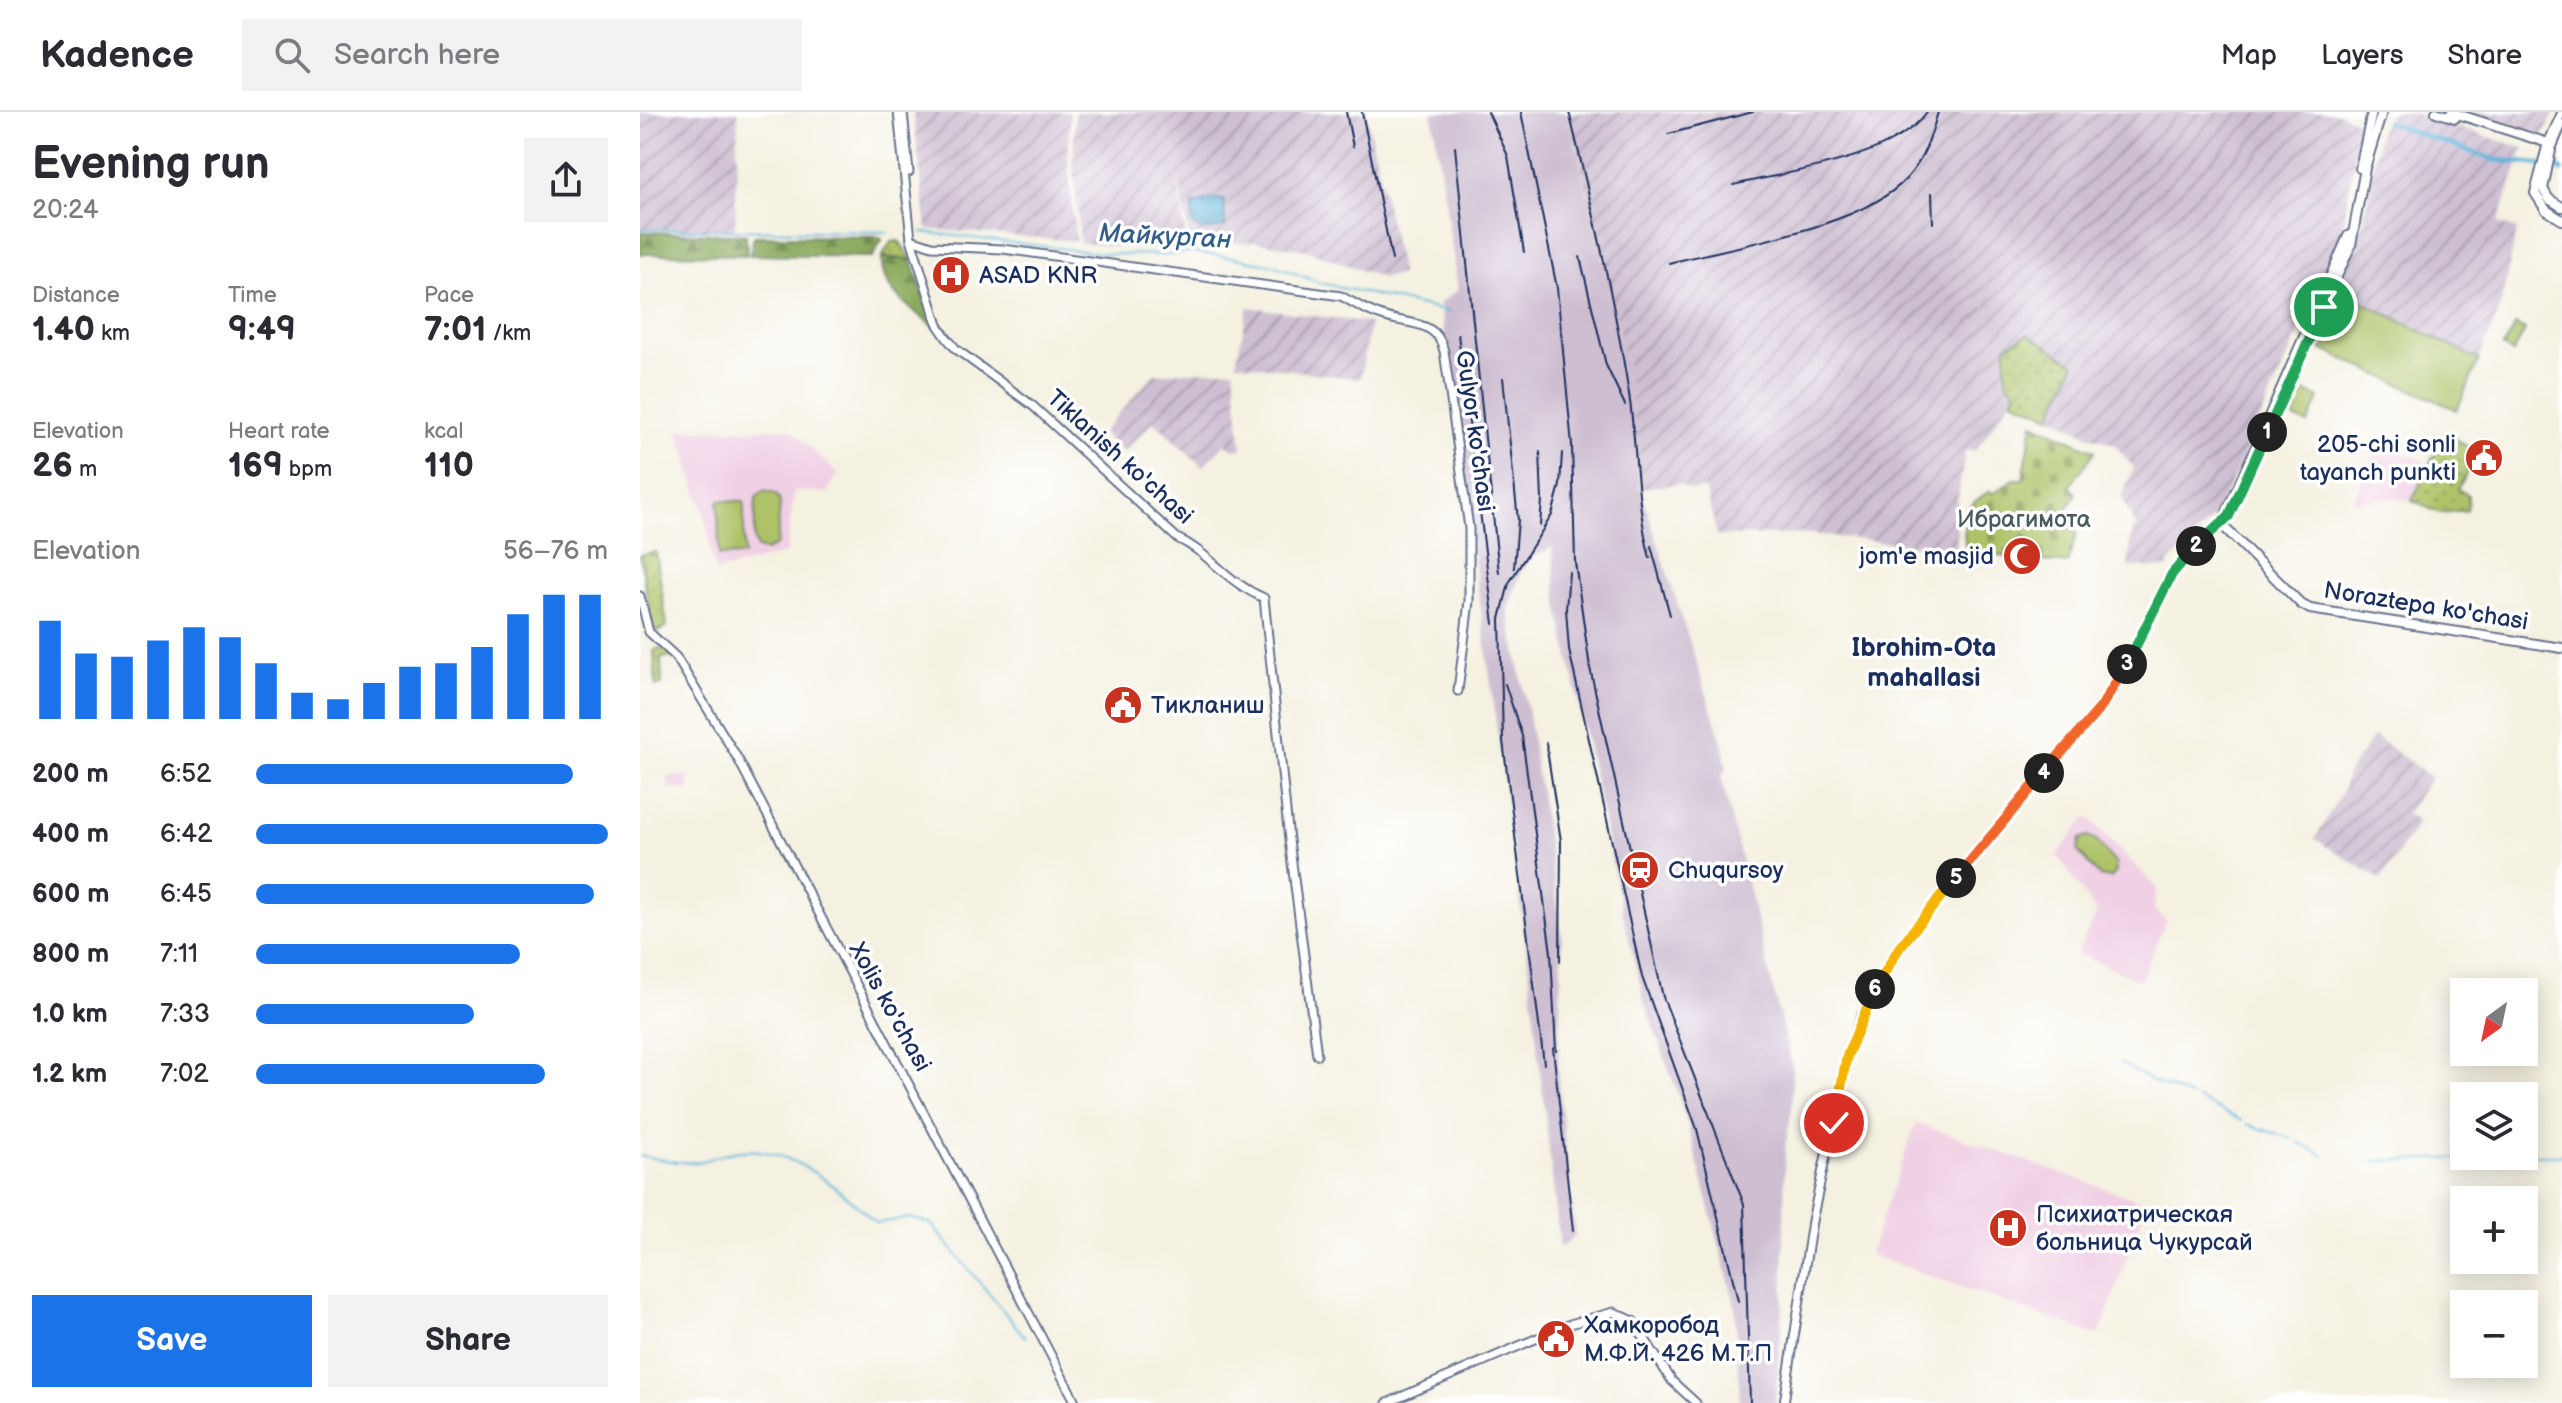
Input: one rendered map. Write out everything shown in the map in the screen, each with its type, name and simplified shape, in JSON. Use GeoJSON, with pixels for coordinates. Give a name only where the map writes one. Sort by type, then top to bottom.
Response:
{"type":"FeatureCollection","features":[{"type":"Feature","properties":{"kind":"main road"},"geometry":{"type":"LineString","coordinates":[[2222,525],[2224,513],[2346,243],[2373,118],[2382,112]]}},
{"type":"Feature","properties":{"kind":"main road"},"geometry":{"type":"LineString","coordinates":[[2436,112],[2547,151]]}},
{"type":"Feature","properties":{"kind":"main road"},"geometry":{"type":"LineString","coordinates":[[2451,112],[2547,151]]}},
{"type":"Feature","properties":{"kind":"main road"},"geometry":{"type":"LineString","coordinates":[[2547,151],[2535,190],[2539,202],[2562,220]]}},
{"type":"Feature","properties":{"kind":"main road"},"geometry":{"type":"LineString","coordinates":[[2540,176],[2546,194],[2562,207]]}},
{"type":"Feature","properties":{"kind":"main road","name":"Noraztepa ko'chasi"},"geometry":{"type":"LineString","coordinates":[[2222,525],[2301,604],[2310,609],[2562,648]]}},
{"type":"Feature","properties":{"kind":"street"},"geometry":{"type":"LineString","coordinates":[[901,112],[913,240]]}},
{"type":"Feature","properties":{"kind":"street"},"geometry":{"type":"LineString","coordinates":[[2547,151],[2562,112]]}},
{"type":"Feature","properties":{"kind":"street"},"geometry":{"type":"LineString","coordinates":[[2547,151],[2562,124]]}},
{"type":"Feature","properties":{"kind":"street","name":"Tiklanish ko'chasi"},"geometry":{"type":"LineString","coordinates":[[913,240],[938,325],[948,340],[1033,406],[1177,538],[1189,544],[1237,586],[1264,598],[1317,1055]]}},
{"type":"Feature","properties":{"kind":"street","name":"Gulyor ko'chasi"},"geometry":{"type":"LineString","coordinates":[[913,240],[932,246],[1003,249],[1341,296],[1383,317],[1412,321],[1438,335],[1444,351],[1469,528],[1469,601],[1458,691]]}},
{"type":"Feature","properties":{"kind":"street"},"geometry":{"type":"LineString","coordinates":[[1784,1403],[1812,1221],[1847,1056],[1870,998],[1906,938],[2108,698],[2172,574],[2184,558],[2222,525]]}},
{"type":"Feature","properties":{"kind":"street","name":"Xolis ko'chasi"},"geometry":{"type":"LineString","coordinates":[[640,596],[654,637],[676,657],[738,759],[1076,1403]]}},
{"type":"Feature","properties":{"kind":"street"},"geometry":{"type":"LineString","coordinates":[[1387,1403],[1570,1324],[1607,1312],[1627,1316],[1672,1381],[1696,1403]]}},
{"type":"Feature","properties":{"kind":"shaded area"},"geometry":{"type":"Polygon","coordinates":[[[640,112],[738,112],[735,230],[640,228],[640,112]]]}},
{"type":"Feature","properties":{"kind":"shaded area"},"geometry":{"type":"Polygon","coordinates":[[[913,112],[1070,112],[1068,163],[1076,241],[927,229],[913,112]]]}},
{"type":"Feature","properties":{"kind":"shaded area"},"geometry":{"type":"Polygon","coordinates":[[[1075,112],[1366,112],[1401,274],[1383,278],[1306,250],[1257,242],[1191,245],[1175,166],[1188,251],[1080,243],[1073,162],[1075,112]]]}},
{"type":"Feature","properties":{"kind":"shaded area","name":"Chuqursoy"},"geometry":{"type":"Polygon","coordinates":[[[1432,112],[1568,112],[1627,368],[1640,488],[1722,742],[1727,769],[1721,776],[1792,1066],[1792,1110],[1785,1148],[1783,1312],[1775,1403],[1740,1403],[1735,1305],[1685,1114],[1644,1001],[1623,915],[1558,604],[1552,547],[1533,557],[1521,572],[1508,609],[1528,714],[1562,935],[1558,1077],[1575,1236],[1560,1248],[1528,962],[1440,303],[1458,290],[1432,112]]]}},
{"type":"Feature","properties":{"kind":"shaded area"},"geometry":{"type":"Polygon","coordinates":[[[1569,112],[2336,112],[2361,123],[2340,241],[2218,512],[2168,564],[2169,568],[2146,568],[2128,567],[2132,532],[2136,527],[2121,496],[2134,468],[2114,444],[2089,436],[2051,416],[2075,364],[2016,392],[1976,450],[1965,451],[1957,505],[1957,550],[1811,534],[1717,536],[1705,489],[1691,490],[1679,484],[1641,488],[1627,368],[1569,112]]]}},
{"type":"Feature","properties":{"kind":"shaded area"},"geometry":{"type":"Polygon","coordinates":[[[2391,112],[2407,112],[2524,148],[2498,223],[2517,230],[2500,308],[2479,360],[2338,290],[2363,221],[2380,130],[2391,112]]]}},
{"type":"Feature","properties":{"kind":"shaded area"},"geometry":{"type":"Polygon","coordinates":[[[2471,112],[2555,112],[2543,135],[2471,112]]]}},
{"type":"Feature","properties":{"kind":"shaded area"},"geometry":{"type":"Polygon","coordinates":[[[1248,307],[1370,323],[1360,379],[1236,363],[1248,307]]]}},
{"type":"Feature","properties":{"kind":"shaded area"},"geometry":{"type":"Polygon","coordinates":[[[1234,369],[1242,449],[1233,449],[1225,443],[1203,467],[1154,422],[1123,452],[1102,433],[1154,374],[1234,369]]]}},
{"type":"Feature","properties":{"kind":"shaded area"},"geometry":{"type":"Polygon","coordinates":[[[791,429],[838,474],[827,493],[794,491],[786,553],[715,572],[704,514],[678,430],[791,429]]]}},
{"type":"Feature","properties":{"kind":"shaded area"},"geometry":{"type":"Polygon","coordinates":[[[2379,443],[2427,463],[2411,501],[2394,498],[2353,501],[2379,443]]]}},
{"type":"Feature","properties":{"kind":"shaded area"},"geometry":{"type":"Polygon","coordinates":[[[2374,736],[2431,777],[2406,814],[2418,822],[2381,880],[2315,839],[2343,789],[2347,774],[2374,736]]]}},
{"type":"Feature","properties":{"kind":"shaded area"},"geometry":{"type":"Polygon","coordinates":[[[689,775],[689,789],[669,789],[668,777],[689,775]]]}},
{"type":"Feature","properties":{"kind":"shaded area"},"geometry":{"type":"Polygon","coordinates":[[[2087,816],[2157,888],[2154,910],[2166,921],[2140,981],[2077,953],[2097,912],[2057,855],[2087,816]]]}},
{"type":"Feature","properties":{"kind":"shaded area","name":"Психиатрическая больница Чукурсай"},"geometry":{"type":"Polygon","coordinates":[[[1916,1123],[2147,1203],[2099,1336],[1869,1254],[1916,1123]]]}},
{"type":"Feature","properties":{"kind":"green space"},"geometry":{"type":"Polygon","coordinates":[[[640,232],[746,235],[747,255],[640,254],[640,232]]]}},
{"type":"Feature","properties":{"kind":"green space"},"geometry":{"type":"Polygon","coordinates":[[[754,236],[880,237],[882,240],[872,257],[750,255],[754,236]]]}},
{"type":"Feature","properties":{"kind":"green space"},"geometry":{"type":"Polygon","coordinates":[[[899,241],[912,260],[882,257],[891,242],[899,241]]]}},
{"type":"Feature","properties":{"kind":"green space"},"geometry":{"type":"Polygon","coordinates":[[[882,257],[912,260],[935,328],[892,289],[886,280],[882,257]]]}},
{"type":"Feature","properties":{"kind":"green space"},"geometry":{"type":"Polygon","coordinates":[[[2338,290],[2479,360],[2457,410],[2312,345],[2338,290]]]}},
{"type":"Feature","properties":{"kind":"green space"},"geometry":{"type":"Polygon","coordinates":[[[2515,325],[2525,330],[2513,353],[2503,347],[2515,325]]]}},
{"type":"Feature","properties":{"kind":"green space"},"geometry":{"type":"Polygon","coordinates":[[[2028,334],[2075,364],[2051,416],[2012,400],[2016,392],[2006,381],[2006,346],[2028,334]]]}},
{"type":"Feature","properties":{"kind":"green space"},"geometry":{"type":"Polygon","coordinates":[[[2304,391],[2319,398],[2308,424],[2293,418],[2304,391]]]}},
{"type":"Feature","properties":{"kind":"green space","name":"Ибрагимота"},"geometry":{"type":"Polygon","coordinates":[[[2033,423],[2095,451],[2070,486],[2076,494],[2062,517],[2077,533],[2067,564],[1966,552],[1964,523],[1968,509],[1990,491],[1993,494],[2014,479],[2023,479],[2033,423]]]}},
{"type":"Feature","properties":{"kind":"green space"},"geometry":{"type":"Polygon","coordinates":[[[2445,432],[2479,454],[2458,489],[2468,495],[2467,510],[2440,513],[2412,501],[2445,432]]]}},
{"type":"Feature","properties":{"kind":"green space"},"geometry":{"type":"Polygon","coordinates":[[[763,491],[776,494],[780,502],[777,544],[766,551],[757,548],[754,539],[756,498],[763,491]]]}},
{"type":"Feature","properties":{"kind":"green space"},"geometry":{"type":"Polygon","coordinates":[[[718,501],[744,501],[744,555],[719,556],[718,501]]]}},
{"type":"Feature","properties":{"kind":"green space"},"geometry":{"type":"Polygon","coordinates":[[[656,552],[667,626],[659,632],[652,627],[640,555],[656,552]]]}},
{"type":"Feature","properties":{"kind":"green space"},"geometry":{"type":"Polygon","coordinates":[[[659,648],[669,651],[674,657],[661,658],[662,685],[656,686],[654,651],[659,648]]]}},
{"type":"Feature","properties":{"kind":"green space"},"geometry":{"type":"Polygon","coordinates":[[[2088,836],[2095,839],[2116,864],[2116,872],[2111,878],[2099,876],[2078,851],[2080,839],[2088,836]]]}},
{"type":"Feature","properties":{"kind":"water"},"geometry":{"type":"Polygon","coordinates":[[[1212,199],[1224,200],[1225,226],[1203,231],[1193,225],[1192,205],[1212,199]]]}},
{"type":"Feature","properties":{"kind":"waterway"},"geometry":{"type":"LineString","coordinates":[[2386,122],[2495,160],[2556,166],[2562,171]]}},
{"type":"Feature","properties":{"kind":"waterway","name":"Майкурган"},"geometry":{"type":"LineString","coordinates":[[640,229],[888,232]]}},
{"type":"Feature","properties":{"kind":"waterway","name":"Майкурган"},"geometry":{"type":"LineString","coordinates":[[922,232],[1108,254],[1175,255],[1189,252],[1231,257],[1273,265],[1321,283],[1449,312]]}},
{"type":"Feature","properties":{"kind":"waterway"},"geometry":{"type":"LineString","coordinates":[[2119,1062],[2149,1080],[2191,1097]]}},
{"type":"Feature","properties":{"kind":"waterway"},"geometry":{"type":"LineString","coordinates":[[2197,1099],[2242,1121]]}},
{"type":"Feature","properties":{"kind":"waterway"},"geometry":{"type":"LineString","coordinates":[[2247,1124],[2292,1139]]}},
{"type":"Feature","properties":{"kind":"waterway"},"geometry":{"type":"LineString","coordinates":[[2298,1142],[2325,1156]]}},
{"type":"Feature","properties":{"kind":"waterway"},"geometry":{"type":"LineString","coordinates":[[680,1162],[697,1162],[741,1151],[779,1155],[815,1173],[876,1223],[911,1218],[931,1224],[1025,1337]]}},
{"type":"Feature","properties":{"kind":"waterway"},"geometry":{"type":"LineString","coordinates":[[2538,1155],[2562,1155]]}},
{"type":"Feature","properties":{"kind":"waterway"},"geometry":{"type":"LineString","coordinates":[[640,1156],[677,1162]]}},
{"type":"Feature","properties":{"kind":"waterway"},"geometry":{"type":"LineString","coordinates":[[2373,1161],[2450,1158]]}},
{"type":"Feature","properties":{"kind":"railway"},"geometry":{"type":"LineString","coordinates":[[1346,112],[1353,147]]}},
{"type":"Feature","properties":{"kind":"railway"},"geometry":{"type":"LineString","coordinates":[[1362,112],[1392,260]]}},
{"type":"Feature","properties":{"kind":"railway"},"geometry":{"type":"LineString","coordinates":[[1488,112],[1508,156],[1524,252]]}},
{"type":"Feature","properties":{"kind":"railway"},"geometry":{"type":"LineString","coordinates":[[1521,112],[1557,288],[1572,445],[1575,562],[1590,668],[1663,997],[1744,1204],[1750,1403]]}},
{"type":"Feature","properties":{"kind":"railway"},"geometry":{"type":"LineString","coordinates":[[1569,112],[1623,358],[1642,517],[1650,558]]}},
{"type":"Feature","properties":{"kind":"railway"},"geometry":{"type":"LineString","coordinates":[[1668,134],[1753,112]]}},
{"type":"Feature","properties":{"kind":"railway"},"geometry":{"type":"LineString","coordinates":[[1733,185],[1865,152],[1890,142],[1927,112]]}},
{"type":"Feature","properties":{"kind":"railway"},"geometry":{"type":"LineString","coordinates":[[1669,263],[1795,233],[1860,210],[1886,196],[1918,164],[1938,112]]}},
{"type":"Feature","properties":{"kind":"railway"},"geometry":{"type":"LineString","coordinates":[[1455,147],[1499,573]]}},
{"type":"Feature","properties":{"kind":"railway"},"geometry":{"type":"LineString","coordinates":[[1932,193],[1933,223]]}},
{"type":"Feature","properties":{"kind":"railway"},"geometry":{"type":"LineString","coordinates":[[1580,257],[1606,365],[1625,405]]}},
{"type":"Feature","properties":{"kind":"railway"},"geometry":{"type":"LineString","coordinates":[[1458,334],[1494,624]]}},
{"type":"Feature","properties":{"kind":"railway"},"geometry":{"type":"LineString","coordinates":[[1503,378],[1518,520],[1514,568]]}},
{"type":"Feature","properties":{"kind":"railway"},"geometry":{"type":"LineString","coordinates":[[1540,452],[1540,526]]}},
{"type":"Feature","properties":{"kind":"railway"},"geometry":{"type":"LineString","coordinates":[[1544,1064],[1503,741],[1500,619],[1509,583],[1552,515],[1560,485],[1562,453]]}},
{"type":"Feature","properties":{"kind":"railway"},"geometry":{"type":"LineString","coordinates":[[1651,546],[1670,615]]}},
{"type":"Feature","properties":{"kind":"railway"},"geometry":{"type":"LineString","coordinates":[[1569,572],[1566,609],[1569,650],[1642,977],[1697,1129],[1738,1301]]}},
{"type":"Feature","properties":{"kind":"railway"},"geometry":{"type":"LineString","coordinates":[[1505,684],[1522,736],[1551,953],[1556,1051]]}},
{"type":"Feature","properties":{"kind":"railway"},"geometry":{"type":"LineString","coordinates":[[1546,743],[1561,841],[1560,961]]}},
{"type":"Feature","properties":{"kind":"railway"},"geometry":{"type":"LineString","coordinates":[[1553,1048],[1573,1231]]}},
{"type":"Feature","properties":{"kind":"place","name":"ASAD KNR"},"geometry":{"type":"Point","coordinates":[951,275]}},
{"type":"Feature","properties":{"kind":"place","name":"205-chi sonli tayanch punkti"},"geometry":{"type":"Point","coordinates":[2484,458]}},
{"type":"Feature","properties":{"kind":"place","name":"jom'e masjid"},"geometry":{"type":"Point","coordinates":[2022,556]}},
{"type":"Feature","properties":{"kind":"place","name":"Тикланиш"},"geometry":{"type":"Point","coordinates":[1123,705]}},
{"type":"Feature","properties":{"kind":"place","name":"Chuqursoy"},"geometry":{"type":"Point","coordinates":[1640,870]}},
{"type":"Feature","properties":{"kind":"place","name":"Психиатрическая больница Чукурсай"},"geometry":{"type":"Point","coordinates":[2008,1228]}},
{"type":"Feature","properties":{"kind":"place","name":"Хамкоробод М.Ф.Й. 426 М.Т.П"},"geometry":{"type":"Point","coordinates":[1556,1339]}},
{"type":"Feature","properties":{"kind":"district","name":"Ibrohim-Ota mahallasi"},"geometry":{"type":"Point","coordinates":[1924,663]}},
{"type":"Feature","properties":{"kind":"route"},"geometry":{"type":"LineString","coordinates":[[1834,1123],[1847,1056],[1861,1016],[1885,970],[1906,938],[2101,707],[2121,678],[2154,605],[2178,565],[2229,516],[2324,307]]}}]}
